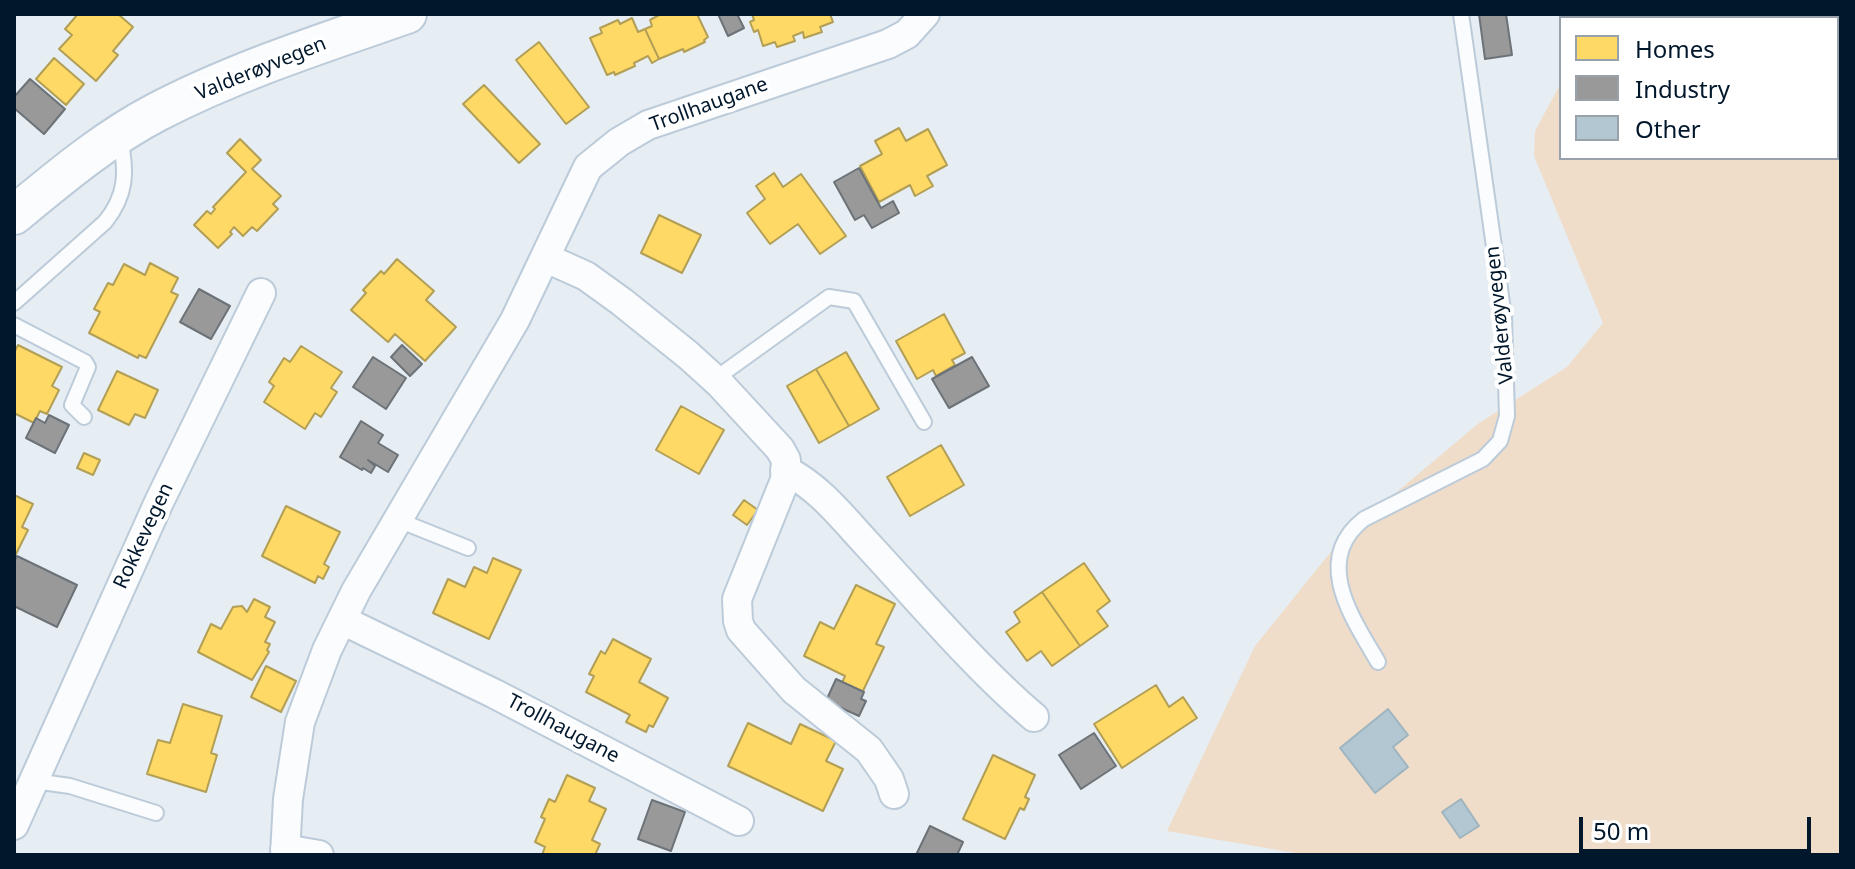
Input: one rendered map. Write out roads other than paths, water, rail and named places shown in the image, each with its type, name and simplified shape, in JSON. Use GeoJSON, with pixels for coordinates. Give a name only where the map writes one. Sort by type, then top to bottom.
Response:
{"type":"FeatureCollection","features":[{"type":"Feature","properties":{"kind":"main road","name":"Valderøyvegen"},"geometry":{"type":"LineString","coordinates":[[14,215],[70,169],[157,112],[220,83],[407,14]]}},
{"type":"Feature","properties":{"kind":"street","name":"Trollhaugane"},"geometry":{"type":"LineString","coordinates":[[319,855],[285,852],[288,799],[300,722],[310,689],[342,620],[515,320],[588,167],[619,142],[648,125],[679,112],[888,44],[907,34],[925,14]]}},
{"type":"Feature","properties":{"kind":"street"},"geometry":{"type":"LineString","coordinates":[[546,258],[586,276],[622,302],[715,379],[780,449],[786,460],[785,480],[737,599],[738,621],[748,641],[794,690],[869,750],[889,779],[894,794]]}},
{"type":"Feature","properties":{"kind":"street","name":"Rokkevegen"},"geometry":{"type":"LineString","coordinates":[[14,825],[159,502],[261,293]]}},
{"type":"Feature","properties":{"kind":"street"},"geometry":{"type":"LineString","coordinates":[[785,470],[803,479],[830,505],[1034,717]]}},
{"type":"Feature","properties":{"kind":"street","name":"Trollhaugane"},"geometry":{"type":"LineString","coordinates":[[342,620],[495,694],[739,821]]}},
{"type":"Feature","properties":{"kind":"lane","name":"Valderøyvegen"},"geometry":{"type":"LineString","coordinates":[[1378,662],[1350,613],[1340,586],[1338,565],[1343,544],[1352,528],[1364,519],[1483,459],[1500,441],[1507,416],[1504,317],[1461,14]]}},
{"type":"Feature","properties":{"kind":"lane"},"geometry":{"type":"LineString","coordinates":[[14,303],[105,222],[116,208],[126,170],[120,134]]}},
{"type":"Feature","properties":{"kind":"lane"},"geometry":{"type":"LineString","coordinates":[[715,379],[829,297],[854,301],[924,422]]}},
{"type":"Feature","properties":{"kind":"lane"},"geometry":{"type":"LineString","coordinates":[[14,325],[85,362],[88,367],[72,405],[84,417]]}},
{"type":"Feature","properties":{"kind":"lane"},"geometry":{"type":"LineString","coordinates":[[398,520],[468,548]]}},
{"type":"Feature","properties":{"kind":"lane"},"geometry":{"type":"LineString","coordinates":[[34,781],[70,786],[156,813]]}}]}
